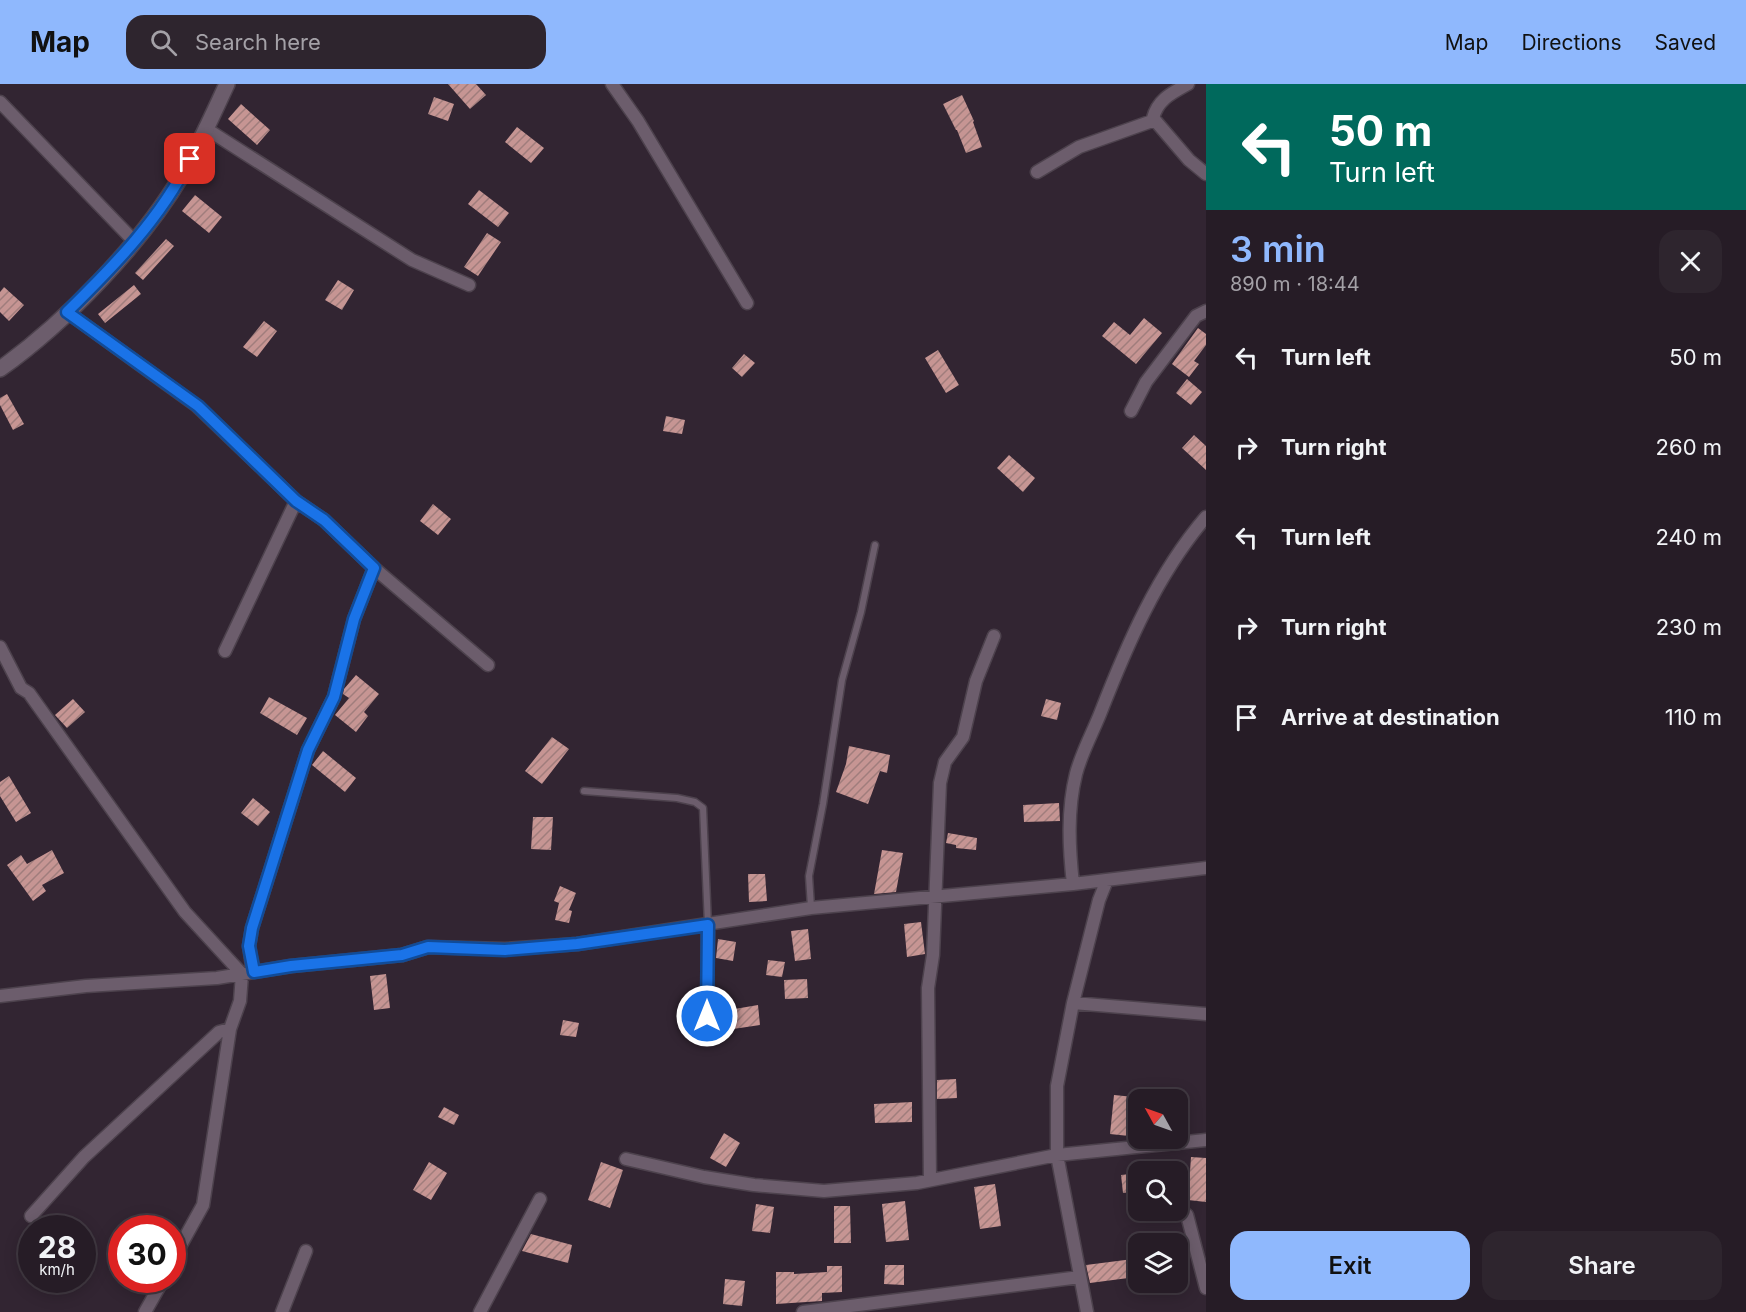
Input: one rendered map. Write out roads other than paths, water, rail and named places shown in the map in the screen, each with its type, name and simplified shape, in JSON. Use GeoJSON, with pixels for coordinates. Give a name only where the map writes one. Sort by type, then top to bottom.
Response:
{"type":"FeatureCollection","features":[{"type":"Feature","properties":{"kind":"street"},"geometry":{"type":"LineString","coordinates":[[0,369],[48,331],[146,228],[182,174],[227,84]]}},
{"type":"Feature","properties":{"kind":"street"},"geometry":{"type":"LineString","coordinates":[[612,84],[638,121],[747,303]]}},
{"type":"Feature","properties":{"kind":"street"},"geometry":{"type":"LineString","coordinates":[[1036,172],[1079,147],[1155,120],[1156,109],[1166,96],[1188,84]]}},
{"type":"Feature","properties":{"kind":"street"},"geometry":{"type":"LineString","coordinates":[[0,102],[134,241]]}},
{"type":"Feature","properties":{"kind":"street"},"geometry":{"type":"LineString","coordinates":[[1154,118],[1189,160],[1206,174]]}},
{"type":"Feature","properties":{"kind":"street"},"geometry":{"type":"LineString","coordinates":[[205,128],[412,260],[469,285]]}},
{"type":"Feature","properties":{"kind":"street"},"geometry":{"type":"LineString","coordinates":[[1131,411],[1146,382],[1196,316],[1206,311]]}},
{"type":"Feature","properties":{"kind":"street"},"geometry":{"type":"LineString","coordinates":[[67,312],[198,406],[296,501],[324,520],[374,568],[488,665]]}},
{"type":"Feature","properties":{"kind":"street"},"geometry":{"type":"LineString","coordinates":[[225,651],[296,501]]}},
{"type":"Feature","properties":{"kind":"street"},"geometry":{"type":"LineString","coordinates":[[1073,884],[1069,846],[1076,773],[1119,666],[1149,604],[1170,564],[1206,517]]}},
{"type":"Feature","properties":{"kind":"street"},"geometry":{"type":"LineString","coordinates":[[186,1236],[203,1205],[230,1029],[248,973],[252,928],[308,750],[334,697],[354,619],[374,568]]}},
{"type":"Feature","properties":{"kind":"street"},"geometry":{"type":"LineString","coordinates":[[930,1180],[928,988],[933,955],[940,783],[945,762],[963,737],[976,681],[994,636]]}},
{"type":"Feature","properties":{"kind":"street"},"geometry":{"type":"LineString","coordinates":[[0,647],[21,688],[28,693],[185,912],[248,973]]}},
{"type":"Feature","properties":{"kind":"street"},"geometry":{"type":"LineString","coordinates":[[0,996],[86,986],[217,978],[291,966],[402,955],[428,947],[505,950],[577,944],[811,908],[1073,884],[1206,868]]}},
{"type":"Feature","properties":{"kind":"street"},"geometry":{"type":"LineString","coordinates":[[1087,1312],[1057,1155],[1058,1086],[1073,1003],[1099,900],[1107,880]]}},
{"type":"Feature","properties":{"kind":"street"},"geometry":{"type":"LineString","coordinates":[[707,1016],[708,925]]}},
{"type":"Feature","properties":{"kind":"street"},"geometry":{"type":"LineString","coordinates":[[1073,1003],[1206,1014]]}},
{"type":"Feature","properties":{"kind":"street"},"geometry":{"type":"LineString","coordinates":[[32,1215],[84,1157],[219,1032],[230,1029]]}},
{"type":"Feature","properties":{"kind":"street"},"geometry":{"type":"LineString","coordinates":[[626,1160],[754,1185],[824,1191],[916,1183],[1057,1155],[1206,1140]]}},
{"type":"Feature","properties":{"kind":"street"},"geometry":{"type":"LineString","coordinates":[[480,1312],[540,1199]]}},
{"type":"Feature","properties":{"kind":"street"},"geometry":{"type":"LineString","coordinates":[[1188,1219],[1206,1288]]}},
{"type":"Feature","properties":{"kind":"street"},"geometry":{"type":"LineString","coordinates":[[282,1312],[306,1251]]}},
{"type":"Feature","properties":{"kind":"street"},"geometry":{"type":"LineString","coordinates":[[803,1312],[1080,1277]]}},
{"type":"Feature","properties":{"kind":"street"},"geometry":{"type":"LineString","coordinates":[[146,1312],[156,1293]]}},
{"type":"Feature","properties":{"kind":"lane"},"geometry":{"type":"LineString","coordinates":[[811,908],[809,876],[824,804],[842,680],[861,612],[874,545]]}},
{"type":"Feature","properties":{"kind":"lane"},"geometry":{"type":"LineString","coordinates":[[584,791],[677,798],[695,801],[703,808],[708,925]]}}]}
